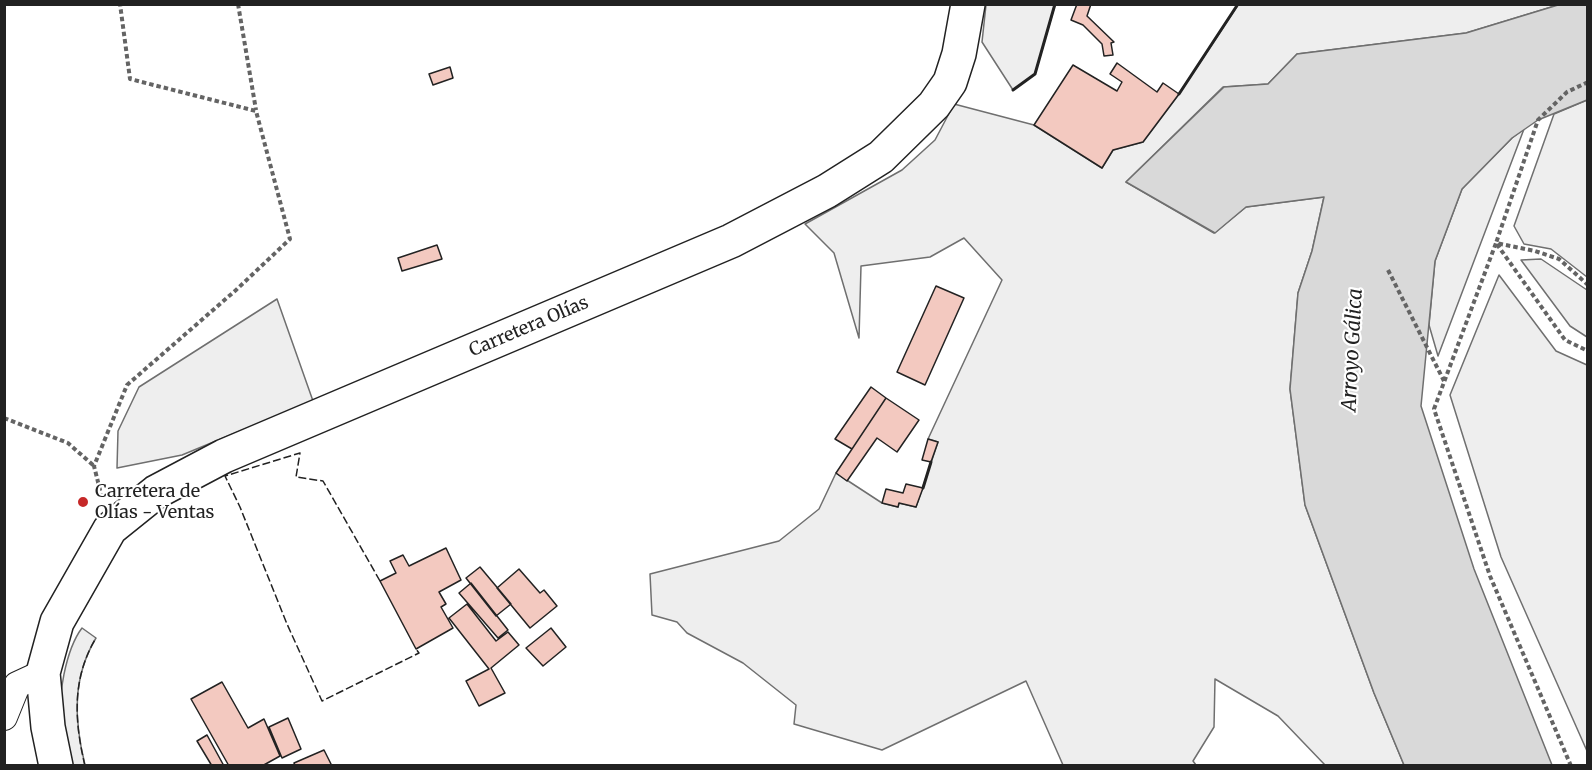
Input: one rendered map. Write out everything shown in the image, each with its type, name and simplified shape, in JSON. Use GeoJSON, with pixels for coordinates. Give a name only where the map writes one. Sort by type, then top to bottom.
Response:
{"type":"FeatureCollection","features":[{"type":"Feature","properties":{"kind":"main road","name":"Carretera Olías"},"geometry":{"type":"LineString","coordinates":[[43,673],[57,622],[110,529],[156,492],[224,456],[731,241],[827,191],[881,157],[934,105],[950,82],[960,54],[968,4]]}},
{"type":"Feature","properties":{"kind":"main road"},"geometry":{"type":"LineString","coordinates":[[43,673],[48,727],[56,765]]}},
{"type":"Feature","properties":{"kind":"street"},"geometry":{"type":"LineString","coordinates":[[4,717],[17,685],[43,673]]}},
{"type":"Feature","properties":{"kind":"path"},"geometry":{"type":"LineString","coordinates":[[120,4],[130,79],[256,111]]}},
{"type":"Feature","properties":{"kind":"path"},"geometry":{"type":"LineString","coordinates":[[94,466],[128,385],[290,239],[256,111],[238,4]]}},
{"type":"Feature","properties":{"kind":"path"},"geometry":{"type":"LineString","coordinates":[[1571,765],[1490,576],[1434,409],[1496,243],[1538,120],[1567,92],[1587,82]]}},
{"type":"Feature","properties":{"kind":"path"},"geometry":{"type":"LineString","coordinates":[[1496,243],[1535,251],[1559,259],[1587,285]]}},
{"type":"Feature","properties":{"kind":"path"},"geometry":{"type":"LineString","coordinates":[[1496,243],[1565,340],[1587,351]]}},
{"type":"Feature","properties":{"kind":"path"},"geometry":{"type":"LineString","coordinates":[[1388,270],[1445,382]]}},
{"type":"Feature","properties":{"kind":"path"},"geometry":{"type":"LineString","coordinates":[[4,418],[68,443],[94,466],[110,529]]}},
{"type":"Feature","properties":{"kind":"shaded area"},"geometry":{"type":"Polygon","coordinates":[[[986,5],[1055,5],[1035,74],[1013,90],[982,42],[986,5]]]}},
{"type":"Feature","properties":{"kind":"shaded area"},"geometry":{"type":"Polygon","coordinates":[[[1238,5],[1558,5],[1466,33],[1297,54],[1268,84],[1223,87],[1126,182],[1214,233],[1246,207],[1324,197],[1312,251],[1298,293],[1290,389],[1305,505],[1374,693],[1404,765],[1325,765],[1278,716],[1215,679],[1214,727],[1193,761],[1196,765],[1063,765],[1026,681],[882,750],[794,724],[796,705],[743,663],[687,633],[677,622],[652,615],[650,574],[779,541],[819,509],[836,473],[882,503],[898,507],[899,503],[916,507],[938,442],[928,439],[1002,280],[964,238],[930,257],[861,266],[859,338],[834,253],[805,224],[902,170],[935,140],[954,104],[1034,125],[1102,168],[1113,150],[1143,142],[1179,94],[1238,5]]]}},
{"type":"Feature","properties":{"kind":"shaded area"},"geometry":{"type":"Polygon","coordinates":[[[1587,100],[1587,277],[1551,249],[1524,244],[1514,226],[1554,114],[1587,100]]]}},
{"type":"Feature","properties":{"kind":"shaded area"},"geometry":{"type":"Polygon","coordinates":[[[1524,129],[1438,356],[1429,325],[1435,261],[1462,189],[1512,138],[1524,129]]]}},
{"type":"Feature","properties":{"kind":"shaded area"},"geometry":{"type":"Polygon","coordinates":[[[1541,259],[1587,290],[1587,337],[1570,326],[1521,260],[1541,259]]]}},
{"type":"Feature","properties":{"kind":"shaded area"},"geometry":{"type":"Polygon","coordinates":[[[1499,275],[1556,351],[1587,365],[1587,751],[1501,557],[1450,395],[1499,275]]]}},
{"type":"Feature","properties":{"kind":"shaded area"},"geometry":{"type":"Polygon","coordinates":[[[277,299],[313,401],[182,455],[117,468],[118,431],[139,387],[277,299]]]}},
{"type":"Feature","properties":{"kind":"shaded area"},"geometry":{"type":"Polygon","coordinates":[[[82,628],[96,638],[83,668],[77,700],[77,716],[85,765],[71,765],[61,724],[60,701],[67,661],[82,628]]]}},
{"type":"Feature","properties":{"kind":"water","name":"Arroyo Gálica"},"geometry":{"type":"Polygon","coordinates":[[[1558,5],[1587,5],[1587,100],[1538,120],[1512,138],[1462,189],[1435,261],[1421,406],[1474,569],[1552,765],[1404,765],[1374,693],[1305,505],[1290,389],[1298,293],[1312,251],[1324,197],[1246,207],[1215,233],[1126,182],[1224,87],[1268,84],[1297,54],[1466,33],[1558,5]]]}},
{"type":"Feature","properties":{"kind":"building"},"geometry":{"type":"Polygon","coordinates":[[[1077,4],[1091,4],[1087,16],[1114,42],[1111,43],[1113,55],[1104,56],[1102,44],[1083,25],[1071,20],[1077,4]]]}},
{"type":"Feature","properties":{"kind":"building"},"geometry":{"type":"Polygon","coordinates":[[[1117,63],[1157,92],[1163,83],[1179,94],[1143,142],[1113,150],[1102,168],[1034,125],[1073,65],[1117,91],[1122,82],[1110,74],[1117,63]]]}},
{"type":"Feature","properties":{"kind":"building"},"geometry":{"type":"Polygon","coordinates":[[[450,67],[453,78],[433,85],[429,74],[450,67]]]}},
{"type":"Feature","properties":{"kind":"building"},"geometry":{"type":"Polygon","coordinates":[[[437,245],[442,259],[402,271],[398,258],[437,245]]]}},
{"type":"Feature","properties":{"kind":"building"},"geometry":{"type":"Polygon","coordinates":[[[936,286],[964,298],[925,385],[897,372],[936,286]]]}},
{"type":"Feature","properties":{"kind":"building"},"geometry":{"type":"Polygon","coordinates":[[[871,387],[886,398],[852,449],[835,439],[871,387]]]}},
{"type":"Feature","properties":{"kind":"building"},"geometry":{"type":"Polygon","coordinates":[[[886,398],[919,420],[897,452],[877,438],[847,481],[836,473],[886,398]]]}},
{"type":"Feature","properties":{"kind":"building"},"geometry":{"type":"Polygon","coordinates":[[[928,439],[938,442],[931,462],[922,460],[928,439]]]}},
{"type":"Feature","properties":{"kind":"building"},"geometry":{"type":"Polygon","coordinates":[[[906,484],[923,488],[916,507],[899,503],[898,507],[882,503],[886,489],[903,493],[906,484]]]}},
{"type":"Feature","properties":{"kind":"building"},"geometry":{"type":"Polygon","coordinates":[[[446,548],[461,580],[439,592],[446,604],[441,607],[453,628],[416,649],[380,581],[396,573],[390,561],[403,555],[409,566],[446,548]]]}},
{"type":"Feature","properties":{"kind":"building"},"geometry":{"type":"Polygon","coordinates":[[[480,567],[511,604],[496,616],[466,578],[480,567]]]}},
{"type":"Feature","properties":{"kind":"building"},"geometry":{"type":"Polygon","coordinates":[[[519,569],[540,593],[544,590],[557,606],[530,628],[497,588],[519,569]]]}},
{"type":"Feature","properties":{"kind":"building"},"geometry":{"type":"Polygon","coordinates":[[[471,583],[508,630],[498,638],[459,593],[471,583]]]}},
{"type":"Feature","properties":{"kind":"building"},"geometry":{"type":"Polygon","coordinates":[[[467,604],[496,641],[508,632],[519,645],[491,668],[505,693],[479,706],[466,681],[489,669],[449,618],[467,604]]]}},
{"type":"Feature","properties":{"kind":"building"},"geometry":{"type":"Polygon","coordinates":[[[551,628],[566,647],[543,666],[526,648],[551,628]]]}},
{"type":"Feature","properties":{"kind":"building"},"geometry":{"type":"Polygon","coordinates":[[[222,682],[248,728],[264,719],[280,756],[262,766],[229,766],[191,699],[222,682]]]}},
{"type":"Feature","properties":{"kind":"building"},"geometry":{"type":"Polygon","coordinates":[[[288,718],[301,749],[282,758],[269,727],[288,718]]]}},
{"type":"Feature","properties":{"kind":"building"},"geometry":{"type":"Polygon","coordinates":[[[207,735],[224,766],[212,766],[197,741],[207,735]]]}},
{"type":"Feature","properties":{"kind":"building"},"geometry":{"type":"Polygon","coordinates":[[[324,750],[332,766],[295,766],[294,763],[324,750]]]}},
{"type":"Feature","properties":{"kind":"fence"},"geometry":{"type":"LineString","coordinates":[[380,581],[323,481],[296,477],[300,453],[225,476],[322,701],[419,653],[416,649]]}},
{"type":"Feature","properties":{"kind":"fence"},"geometry":{"type":"LineString","coordinates":[[85,766],[81,749],[77,700],[83,668],[96,638]]}},
{"type":"Feature","properties":{"kind":"wall"},"geometry":{"type":"LineString","coordinates":[[1013,90],[1035,74],[1055,4]]}},
{"type":"Feature","properties":{"kind":"wall"},"geometry":{"type":"LineString","coordinates":[[1179,94],[1238,4]]}},
{"type":"Feature","properties":{"kind":"wall"},"geometry":{"type":"LineString","coordinates":[[923,488],[931,462]]}},
{"type":"Feature","properties":{"kind":"place","name":"Carretera de Olías - Ventas"},"geometry":{"type":"Point","coordinates":[83,502]}}]}
